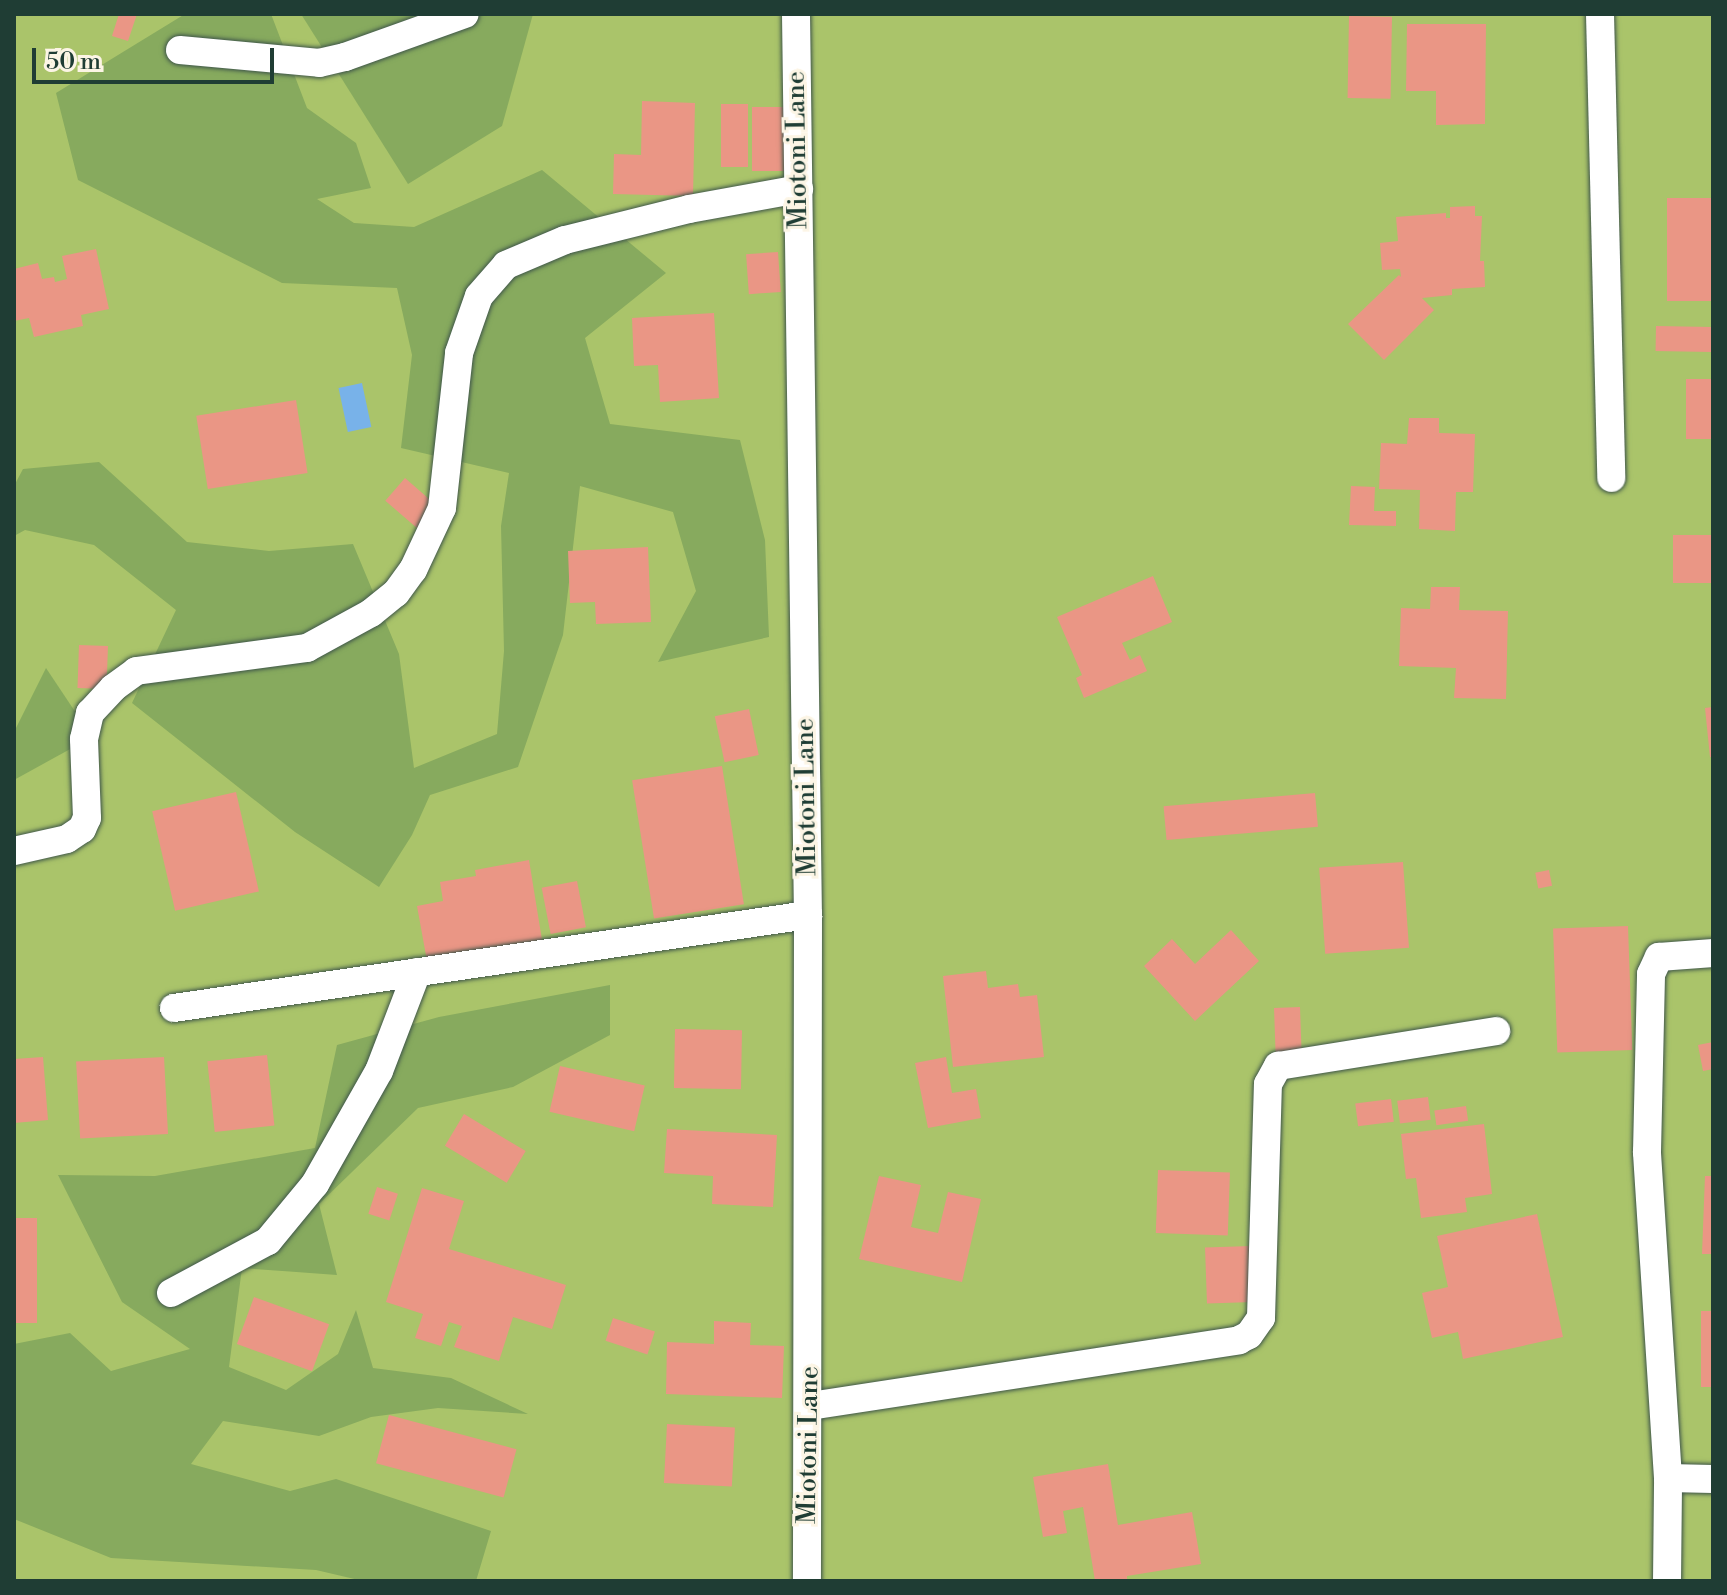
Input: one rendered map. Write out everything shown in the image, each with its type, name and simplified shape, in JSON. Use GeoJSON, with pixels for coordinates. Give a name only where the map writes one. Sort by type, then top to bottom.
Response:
{"type":"FeatureCollection","features":[{"type":"Feature","properties":{"kind":"street"},"geometry":{"type":"LineString","coordinates":[[180,50],[319,63],[345,57],[465,14]]}},
{"type":"Feature","properties":{"kind":"street","name":"Miotoni Lane"},"geometry":{"type":"LineString","coordinates":[[796,14],[808,915],[810,1406],[807,1581]]}},
{"type":"Feature","properties":{"kind":"street"},"geometry":{"type":"LineString","coordinates":[[1600,14],[1611,478]]}},
{"type":"Feature","properties":{"kind":"street"},"geometry":{"type":"LineString","coordinates":[[14,851],[67,839],[82,829],[87,818],[84,739],[90,713],[113,688],[136,671],[307,648],[371,613],[396,593],[413,570],[442,508],[459,353],[479,296],[506,265],[565,240],[689,209],[799,189]]}},
{"type":"Feature","properties":{"kind":"street"},"geometry":{"type":"LineString","coordinates":[[174,1008],[808,915]]}},
{"type":"Feature","properties":{"kind":"street"},"geometry":{"type":"LineString","coordinates":[[1667,1581],[1668,1478],[1647,1152],[1651,974],[1659,957],[1678,953],[1713,953]]}},
{"type":"Feature","properties":{"kind":"street"},"geometry":{"type":"LineString","coordinates":[[171,1293],[268,1241],[315,1184],[379,1071],[417,972]]}},
{"type":"Feature","properties":{"kind":"street"},"geometry":{"type":"LineString","coordinates":[[810,1406],[1239,1340],[1249,1335],[1261,1318],[1268,1084],[1278,1066],[1496,1031]]}},
{"type":"Feature","properties":{"kind":"street"},"geometry":{"type":"LineString","coordinates":[[1668,1478],[1713,1479]]}},
{"type":"Feature","properties":{"kind":"green space"},"geometry":{"type":"Polygon","coordinates":[[[14,14],[1713,14],[1713,1581],[14,1581],[14,14]]]}},
{"type":"Feature","properties":{"kind":"green space"},"geometry":{"type":"Polygon","coordinates":[[[185,14],[271,14],[307,108],[356,143],[371,188],[317,199],[354,223],[414,227],[542,170],[666,273],[585,338],[610,424],[740,440],[765,540],[769,637],[658,662],[696,591],[673,512],[580,486],[563,635],[518,767],[430,795],[412,835],[379,887],[295,832],[132,703],[176,610],[94,545],[25,530],[14,536],[14,486],[23,469],[99,462],[187,542],[269,551],[353,544],[399,654],[414,768],[497,734],[504,651],[501,526],[509,473],[401,448],[412,355],[397,288],[282,283],[78,180],[56,93],[185,14]]]}},
{"type":"Feature","properties":{"kind":"green space"},"geometry":{"type":"Polygon","coordinates":[[[301,14],[533,14],[502,126],[408,184],[301,14]]]}},
{"type":"Feature","properties":{"kind":"green space"},"geometry":{"type":"Polygon","coordinates":[[[46,668],[92,737],[14,780],[14,732],[46,668]]]}},
{"type":"Feature","properties":{"kind":"green space"},"geometry":{"type":"Polygon","coordinates":[[[610,985],[610,1035],[513,1087],[418,1108],[319,1204],[337,1275],[242,1268],[229,1367],[286,1390],[338,1354],[356,1310],[373,1368],[451,1378],[528,1414],[438,1408],[371,1417],[319,1436],[223,1421],[191,1464],[290,1491],[336,1479],[491,1531],[476,1581],[363,1581],[316,1570],[111,1558],[14,1519],[14,1344],[70,1333],[111,1371],[190,1349],[122,1302],[58,1175],[155,1176],[315,1148],[337,1045],[439,1017],[610,985]]]}},
{"type":"Feature","properties":{"kind":"water"},"geometry":{"type":"Polygon","coordinates":[[[362,383],[371,427],[348,432],[339,388],[362,383]]]}},
{"type":"Feature","properties":{"kind":"building"},"geometry":{"type":"Polygon","coordinates":[[[119,14],[137,14],[128,41],[112,36],[119,14]]]}},
{"type":"Feature","properties":{"kind":"building"},"geometry":{"type":"Polygon","coordinates":[[[1349,16],[1392,17],[1391,99],[1348,98],[1349,16]]]}},
{"type":"Feature","properties":{"kind":"building"},"geometry":{"type":"Polygon","coordinates":[[[1407,24],[1486,24],[1485,124],[1436,125],[1436,91],[1406,91],[1407,24]]]}},
{"type":"Feature","properties":{"kind":"building"},"geometry":{"type":"Polygon","coordinates":[[[642,101],[695,103],[693,196],[613,194],[614,154],[641,155],[642,101]]]}},
{"type":"Feature","properties":{"kind":"building"},"geometry":{"type":"Polygon","coordinates":[[[721,104],[748,104],[748,167],[721,167],[721,104]]]}},
{"type":"Feature","properties":{"kind":"building"},"geometry":{"type":"Polygon","coordinates":[[[752,107],[784,107],[784,171],[752,171],[752,107]]]}},
{"type":"Feature","properties":{"kind":"building"},"geometry":{"type":"Polygon","coordinates":[[[1667,198],[1713,198],[1713,301],[1667,301],[1667,198]]]}},
{"type":"Feature","properties":{"kind":"building"},"geometry":{"type":"Polygon","coordinates":[[[1475,206],[1475,216],[1482,216],[1480,261],[1484,261],[1485,287],[1452,289],[1452,295],[1422,298],[1434,310],[1384,360],[1348,324],[1399,275],[1401,277],[1400,269],[1382,270],[1380,243],[1398,241],[1396,217],[1446,213],[1446,218],[1450,218],[1450,207],[1475,206]]]}},
{"type":"Feature","properties":{"kind":"building"},"geometry":{"type":"Polygon","coordinates":[[[96,249],[109,309],[81,315],[83,326],[34,337],[29,318],[14,321],[14,269],[38,263],[42,279],[54,277],[55,282],[67,279],[62,256],[96,249]]]}},
{"type":"Feature","properties":{"kind":"building"},"geometry":{"type":"Polygon","coordinates":[[[778,252],[781,292],[749,294],[746,254],[778,252]]]}},
{"type":"Feature","properties":{"kind":"building"},"geometry":{"type":"Polygon","coordinates":[[[714,313],[719,398],[660,402],[658,365],[634,366],[632,318],[714,313]]]}},
{"type":"Feature","properties":{"kind":"building"},"geometry":{"type":"Polygon","coordinates":[[[1656,326],[1712,327],[1712,352],[1656,351],[1656,326]]]}},
{"type":"Feature","properties":{"kind":"building"},"geometry":{"type":"Polygon","coordinates":[[[1686,379],[1713,379],[1713,439],[1686,439],[1686,379]]]}},
{"type":"Feature","properties":{"kind":"building"},"geometry":{"type":"Polygon","coordinates":[[[296,400],[308,473],[208,489],[196,416],[296,400]]]}},
{"type":"Feature","properties":{"kind":"building"},"geometry":{"type":"Polygon","coordinates":[[[1409,418],[1439,418],[1439,433],[1475,434],[1473,492],[1456,492],[1455,531],[1419,529],[1420,490],[1379,489],[1381,443],[1407,444],[1409,418]]]}},
{"type":"Feature","properties":{"kind":"building"},"geometry":{"type":"Polygon","coordinates":[[[405,478],[437,506],[418,529],[385,501],[405,478]]]}},
{"type":"Feature","properties":{"kind":"building"},"geometry":{"type":"Polygon","coordinates":[[[1351,486],[1375,487],[1374,511],[1396,511],[1396,526],[1349,525],[1351,486]]]}},
{"type":"Feature","properties":{"kind":"building"},"geometry":{"type":"Polygon","coordinates":[[[1673,535],[1713,535],[1713,583],[1673,583],[1673,535]]]}},
{"type":"Feature","properties":{"kind":"building"},"geometry":{"type":"Polygon","coordinates":[[[648,547],[651,622],[596,624],[595,602],[570,603],[568,551],[648,547]]]}},
{"type":"Feature","properties":{"kind":"building"},"geometry":{"type":"Polygon","coordinates":[[[1153,576],[1172,622],[1122,643],[1130,660],[1140,655],[1147,671],[1084,698],[1076,678],[1082,675],[1057,617],[1153,576]]]}},
{"type":"Feature","properties":{"kind":"building"},"geometry":{"type":"Polygon","coordinates":[[[1431,587],[1460,587],[1459,610],[1508,611],[1506,699],[1454,698],[1456,668],[1399,666],[1401,608],[1430,609],[1431,587]]]}},
{"type":"Feature","properties":{"kind":"building"},"geometry":{"type":"Polygon","coordinates":[[[79,645],[108,646],[106,689],[77,688],[79,645]]]}},
{"type":"Feature","properties":{"kind":"building"},"geometry":{"type":"Polygon","coordinates":[[[1713,707],[1713,757],[1710,757],[1705,708],[1713,707]]]}},
{"type":"Feature","properties":{"kind":"building"},"geometry":{"type":"Polygon","coordinates":[[[749,709],[759,755],[725,762],[715,716],[749,709]]]}},
{"type":"Feature","properties":{"kind":"building"},"geometry":{"type":"Polygon","coordinates":[[[722,766],[744,904],[654,919],[632,780],[722,766]]]}},
{"type":"Feature","properties":{"kind":"building"},"geometry":{"type":"Polygon","coordinates":[[[236,792],[259,891],[175,911],[152,811],[236,792]]]}},
{"type":"Feature","properties":{"kind":"building"},"geometry":{"type":"Polygon","coordinates":[[[1315,793],[1318,827],[1167,840],[1164,806],[1315,793]]]}},
{"type":"Feature","properties":{"kind":"building"},"geometry":{"type":"Polygon","coordinates":[[[529,860],[542,940],[427,961],[417,906],[443,901],[440,882],[476,876],[475,870],[529,860]]]}},
{"type":"Feature","properties":{"kind":"building"},"geometry":{"type":"Polygon","coordinates":[[[1403,862],[1409,948],[1325,954],[1319,868],[1403,862]]]}},
{"type":"Feature","properties":{"kind":"building"},"geometry":{"type":"Polygon","coordinates":[[[1549,870],[1552,886],[1538,888],[1535,873],[1549,870]]]}},
{"type":"Feature","properties":{"kind":"building"},"geometry":{"type":"Polygon","coordinates":[[[577,881],[586,927],[551,934],[542,888],[577,881]]]}},
{"type":"Feature","properties":{"kind":"building"},"geometry":{"type":"Polygon","coordinates":[[[1628,926],[1632,1050],[1557,1053],[1553,929],[1628,926]]]}},
{"type":"Feature","properties":{"kind":"building"},"geometry":{"type":"Polygon","coordinates":[[[1231,930],[1259,961],[1195,1021],[1144,966],[1172,939],[1195,964],[1231,930]]]}},
{"type":"Feature","properties":{"kind":"building"},"geometry":{"type":"Polygon","coordinates":[[[986,971],[988,988],[1018,984],[1020,997],[1037,995],[1044,1057],[953,1067],[943,976],[986,971]]]}},
{"type":"Feature","properties":{"kind":"building"},"geometry":{"type":"Polygon","coordinates":[[[1300,1007],[1302,1056],[1276,1057],[1274,1008],[1300,1007]]]}},
{"type":"Feature","properties":{"kind":"building"},"geometry":{"type":"Polygon","coordinates":[[[675,1029],[742,1030],[741,1089],[674,1088],[675,1029]]]}},
{"type":"Feature","properties":{"kind":"building"},"geometry":{"type":"Polygon","coordinates":[[[1713,1042],[1713,1069],[1703,1071],[1698,1045],[1713,1042]]]}},
{"type":"Feature","properties":{"kind":"building"},"geometry":{"type":"Polygon","coordinates":[[[267,1055],[274,1126],[215,1132],[207,1061],[267,1055]]]}},
{"type":"Feature","properties":{"kind":"building"},"geometry":{"type":"Polygon","coordinates":[[[43,1057],[48,1120],[14,1123],[14,1059],[43,1057]]]}},
{"type":"Feature","properties":{"kind":"building"},"geometry":{"type":"Polygon","coordinates":[[[164,1057],[168,1134],[80,1139],[76,1062],[164,1057]]]}},
{"type":"Feature","properties":{"kind":"building"},"geometry":{"type":"Polygon","coordinates":[[[946,1057],[952,1093],[976,1089],[981,1118],[928,1128],[915,1063],[946,1057]]]}},
{"type":"Feature","properties":{"kind":"building"},"geometry":{"type":"Polygon","coordinates":[[[560,1066],[645,1086],[634,1131],[549,1112],[560,1066]]]}},
{"type":"Feature","properties":{"kind":"building"},"geometry":{"type":"Polygon","coordinates":[[[1428,1097],[1431,1120],[1400,1124],[1397,1101],[1428,1097]]]}},
{"type":"Feature","properties":{"kind":"building"},"geometry":{"type":"Polygon","coordinates":[[[1391,1099],[1394,1122],[1358,1126],[1355,1103],[1391,1099]]]}},
{"type":"Feature","properties":{"kind":"building"},"geometry":{"type":"Polygon","coordinates":[[[1466,1106],[1468,1121],[1436,1125],[1434,1110],[1466,1106]]]}},
{"type":"Feature","properties":{"kind":"building"},"geometry":{"type":"Polygon","coordinates":[[[464,1114],[526,1151],[507,1183],[445,1146],[464,1114]]]}},
{"type":"Feature","properties":{"kind":"building"},"geometry":{"type":"Polygon","coordinates":[[[1484,1124],[1492,1194],[1465,1198],[1467,1212],[1421,1218],[1416,1178],[1406,1179],[1401,1134],[1484,1124]]]}},
{"type":"Feature","properties":{"kind":"building"},"geometry":{"type":"Polygon","coordinates":[[[667,1129],[777,1135],[773,1207],[712,1204],[713,1176],[664,1173],[667,1129]]]}},
{"type":"Feature","properties":{"kind":"building"},"geometry":{"type":"Polygon","coordinates":[[[1158,1170],[1230,1173],[1228,1235],[1156,1233],[1158,1170]]]}},
{"type":"Feature","properties":{"kind":"building"},"geometry":{"type":"Polygon","coordinates":[[[879,1176],[921,1185],[911,1227],[938,1233],[948,1192],[981,1199],[962,1282],[859,1259],[879,1176]]]}},
{"type":"Feature","properties":{"kind":"building"},"geometry":{"type":"Polygon","coordinates":[[[1705,1176],[1713,1176],[1713,1254],[1702,1254],[1705,1176]]]}},
{"type":"Feature","properties":{"kind":"building"},"geometry":{"type":"Polygon","coordinates":[[[377,1187],[398,1194],[389,1220],[368,1214],[377,1187]]]}},
{"type":"Feature","properties":{"kind":"building"},"geometry":{"type":"Polygon","coordinates":[[[422,1188],[464,1201],[449,1249],[566,1285],[552,1329],[513,1317],[499,1361],[454,1347],[462,1326],[449,1322],[441,1346],[415,1338],[423,1314],[386,1302],[422,1188]]]}},
{"type":"Feature","properties":{"kind":"building"},"geometry":{"type":"Polygon","coordinates":[[[1537,1214],[1563,1337],[1463,1359],[1458,1332],[1432,1338],[1422,1293],[1448,1287],[1437,1236],[1537,1214]]]}},
{"type":"Feature","properties":{"kind":"building"},"geometry":{"type":"Polygon","coordinates":[[[14,1218],[37,1218],[37,1323],[14,1323],[14,1218]]]}},
{"type":"Feature","properties":{"kind":"building"},"geometry":{"type":"Polygon","coordinates":[[[1251,1246],[1253,1302],[1207,1304],[1205,1248],[1251,1246]]]}},
{"type":"Feature","properties":{"kind":"building"},"geometry":{"type":"Polygon","coordinates":[[[254,1297],[329,1324],[312,1371],[237,1344],[254,1297]]]}},
{"type":"Feature","properties":{"kind":"building"},"geometry":{"type":"Polygon","coordinates":[[[1701,1311],[1713,1311],[1713,1387],[1701,1387],[1701,1311]]]}},
{"type":"Feature","properties":{"kind":"building"},"geometry":{"type":"Polygon","coordinates":[[[613,1318],[655,1332],[647,1354],[606,1341],[613,1318]]]}},
{"type":"Feature","properties":{"kind":"building"},"geometry":{"type":"Polygon","coordinates":[[[714,1321],[751,1323],[750,1345],[784,1346],[782,1398],[666,1394],[667,1342],[714,1344],[714,1321]]]}},
{"type":"Feature","properties":{"kind":"building"},"geometry":{"type":"Polygon","coordinates":[[[389,1415],[517,1449],[504,1497],[376,1463],[389,1415]]]}},
{"type":"Feature","properties":{"kind":"building"},"geometry":{"type":"Polygon","coordinates":[[[667,1424],[735,1428],[732,1486],[664,1483],[667,1424]]]}},
{"type":"Feature","properties":{"kind":"building"},"geometry":{"type":"Polygon","coordinates":[[[1108,1464],[1118,1525],[1192,1512],[1201,1564],[1127,1576],[1127,1581],[1095,1581],[1083,1507],[1063,1511],[1067,1533],[1043,1537],[1033,1477],[1108,1464]]]}}]}
